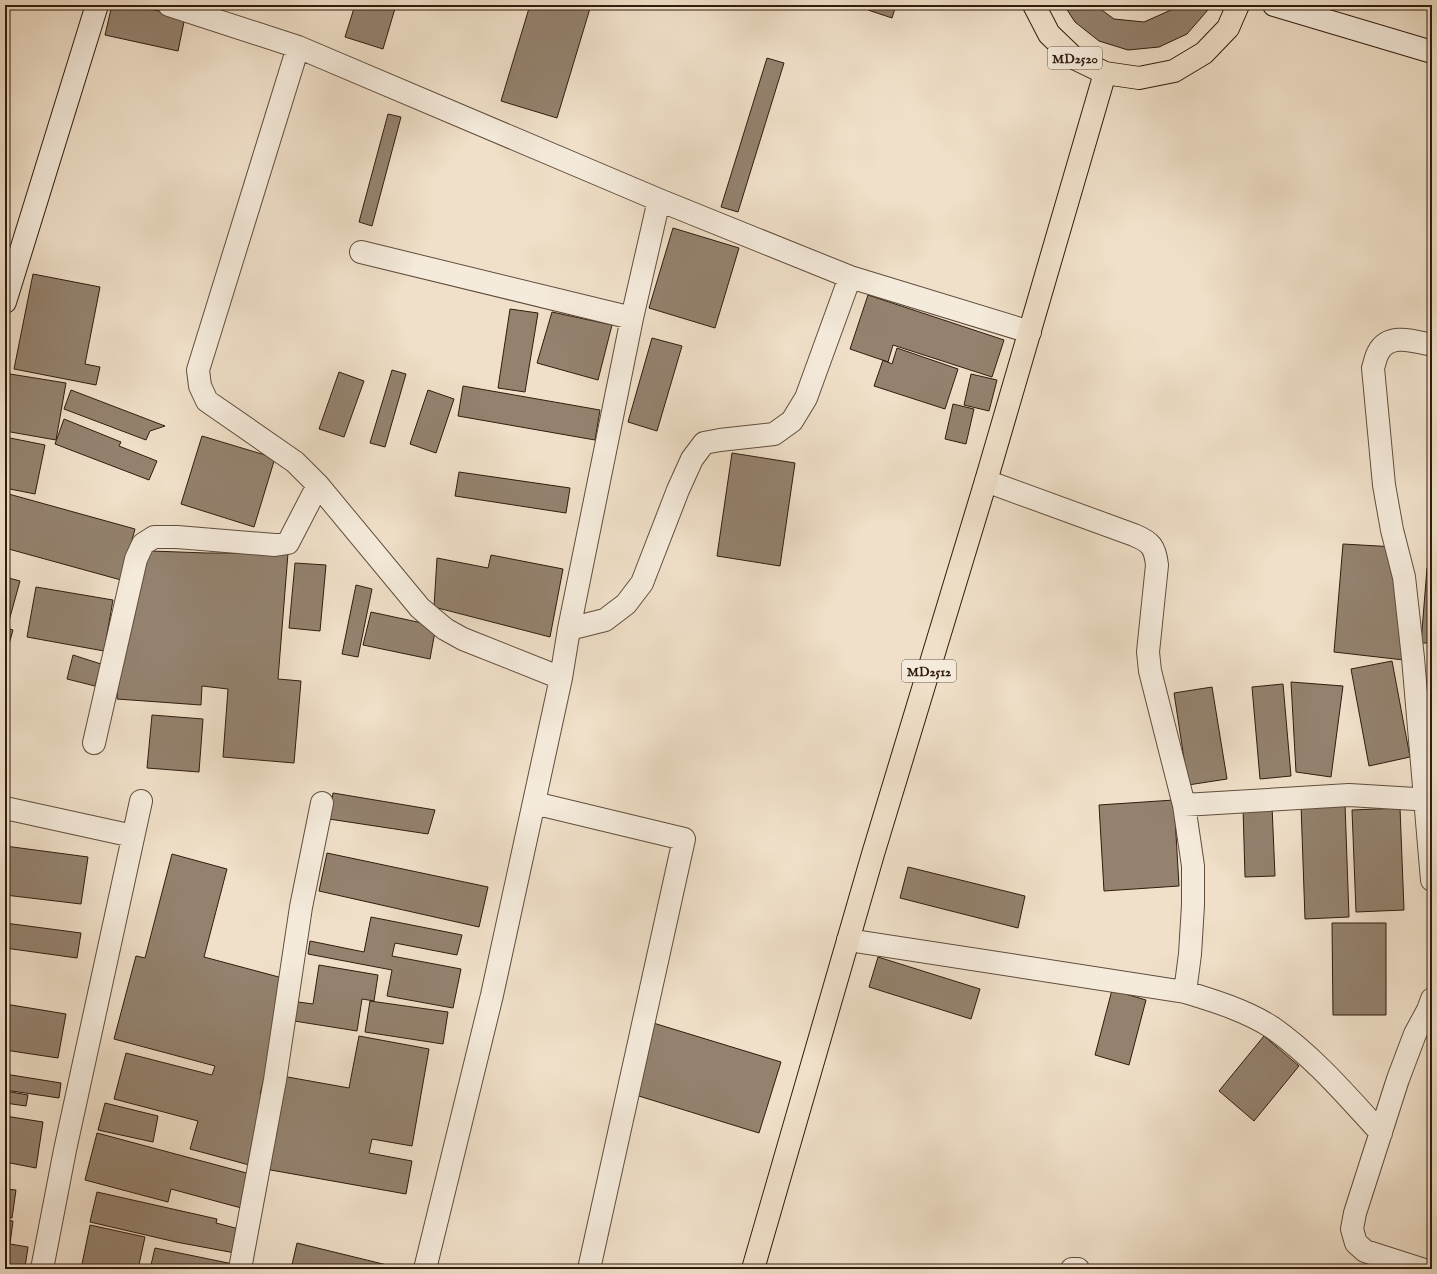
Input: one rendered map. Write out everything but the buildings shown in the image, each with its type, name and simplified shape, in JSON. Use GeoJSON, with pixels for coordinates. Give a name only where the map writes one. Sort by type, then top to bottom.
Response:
{"type":"FeatureCollection","features":[{"type":"Feature","properties":{"kind":"main road","name":"MD2520"},"geometry":{"type":"LineString","coordinates":[[1034,5],[1049,34],[1074,58],[1105,73],[1139,78],[1174,71],[1204,53],[1228,28],[1238,5]]}},
{"type":"Feature","properties":{"kind":"main road","name":"MD2512"},"geometry":{"type":"LineString","coordinates":[[753,1269],[873,854],[986,481],[1105,73]]}},
{"type":"Feature","properties":{"kind":"street"},"geometry":{"type":"LineString","coordinates":[[5,302],[97,5]]}},
{"type":"Feature","properties":{"kind":"street"},"geometry":{"type":"LineString","coordinates":[[169,5],[298,47],[659,200],[850,278],[1030,332]]}},
{"type":"Feature","properties":{"kind":"street"},"geometry":{"type":"LineString","coordinates":[[1274,5],[1432,52]]}},
{"type":"Feature","properties":{"kind":"street"},"geometry":{"type":"LineString","coordinates":[[298,47],[198,370],[200,386],[207,401],[295,462],[318,485],[420,608],[445,629],[463,639],[561,678]]}},
{"type":"Feature","properties":{"kind":"street"},"geometry":{"type":"LineString","coordinates":[[425,1269],[492,995],[561,678],[569,629],[632,318],[659,200]]}},
{"type":"Feature","properties":{"kind":"street"},"geometry":{"type":"LineString","coordinates":[[361,252],[632,318]]}},
{"type":"Feature","properties":{"kind":"street"},"geometry":{"type":"LineString","coordinates":[[569,629],[605,620],[626,604],[642,583],[678,490],[692,460],[704,443],[774,434],[792,420],[806,398],[850,278]]}},
{"type":"Feature","properties":{"kind":"street"},"geometry":{"type":"LineString","coordinates":[[1432,345],[1407,339],[1395,340],[1384,344],[1378,353],[1374,368],[1384,485],[1392,530],[1405,584],[1429,799],[1432,880]]}},
{"type":"Feature","properties":{"kind":"street"},"geometry":{"type":"LineString","coordinates":[[986,481],[1134,535],[1152,545],[1156,554],[1158,565],[1148,652],[1184,805],[1193,866],[1193,905],[1186,987]]}},
{"type":"Feature","properties":{"kind":"street"},"geometry":{"type":"LineString","coordinates":[[94,743],[136,559],[143,544],[154,537],[177,537],[275,545],[288,542],[318,485]]}},
{"type":"Feature","properties":{"kind":"street"},"geometry":{"type":"LineString","coordinates":[[1184,805],[1350,795],[1429,799]]}},
{"type":"Feature","properties":{"kind":"street"},"geometry":{"type":"LineString","coordinates":[[42,1269],[67,1142],[140,801]]}},
{"type":"Feature","properties":{"kind":"street"},"geometry":{"type":"LineString","coordinates":[[240,1269],[275,1080],[302,906],[322,803]]}},
{"type":"Feature","properties":{"kind":"street"},"geometry":{"type":"LineString","coordinates":[[534,803],[684,839],[589,1269]]}},
{"type":"Feature","properties":{"kind":"street"},"geometry":{"type":"LineString","coordinates":[[5,808],[133,836]]}},
{"type":"Feature","properties":{"kind":"street"},"geometry":{"type":"LineString","coordinates":[[848,940],[1186,987],[1206,998],[1245,1013],[1272,1027],[1301,1050],[1383,1126]]}},
{"type":"Feature","properties":{"kind":"street"},"geometry":{"type":"LineString","coordinates":[[1421,1269],[1365,1251],[1356,1243],[1352,1229],[1355,1213],[1398,1079],[1415,1034],[1428,1010],[1432,999]]}},
{"type":"Feature","properties":{"kind":"street"},"geometry":{"type":"LineString","coordinates":[[1072,1269],[1078,1269]]}}]}
